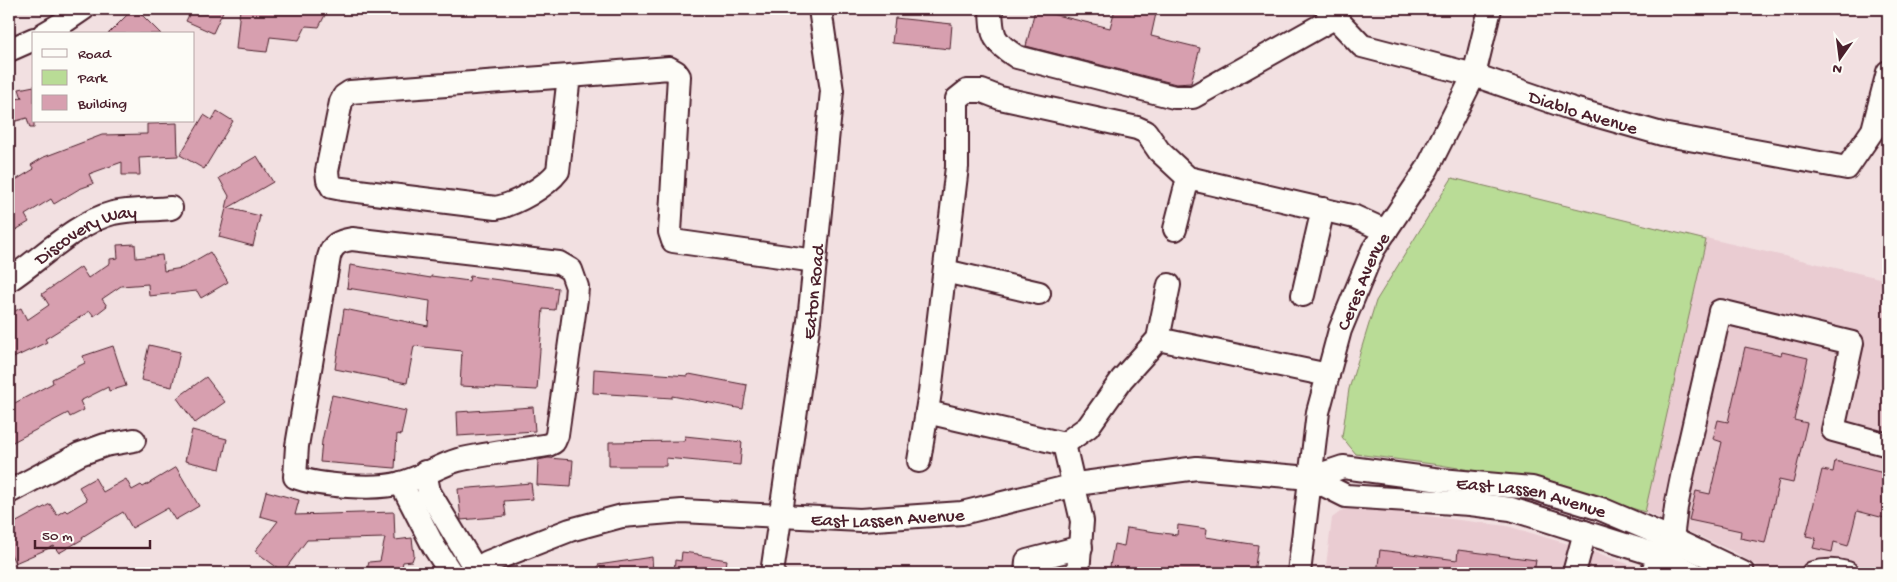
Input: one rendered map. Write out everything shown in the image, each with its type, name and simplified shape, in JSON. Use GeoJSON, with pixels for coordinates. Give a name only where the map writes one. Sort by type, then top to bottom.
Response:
{"type":"FeatureCollection","features":[{"type":"Feature","properties":{"kind":"street"},"geometry":{"type":"LineString","coordinates":[[47,32],[83,9]]}},
{"type":"Feature","properties":{"kind":"street"},"geometry":{"type":"LineString","coordinates":[[569,76],[558,171],[552,180],[543,186],[504,207],[496,208],[342,189],[332,187],[328,180],[327,171],[341,102],[344,96],[350,92],[670,68],[679,76],[670,232],[673,241],[808,260],[817,93],[805,9]]}},
{"type":"Feature","properties":{"kind":"street","name":"Eaton Road"},"geometry":{"type":"LineString","coordinates":[[772,573],[772,516],[809,321],[808,260],[832,90],[820,9]]}},
{"type":"Feature","properties":{"kind":"street"},"geometry":{"type":"LineString","coordinates":[[992,9],[992,32],[1000,46],[1017,58],[1174,97],[1193,97],[1332,13]]}},
{"type":"Feature","properties":{"kind":"street","name":"Ceres Avenue"},"geometry":{"type":"LineString","coordinates":[[1299,573],[1318,412],[1340,330],[1373,250],[1427,169],[1474,75],[1490,9]]}},
{"type":"Feature","properties":{"kind":"street","name":"Diablo Avenue"},"geometry":{"type":"LineString","coordinates":[[1332,13],[1362,46],[1474,75],[1570,108],[1662,134],[1847,168],[1873,130],[1888,72]]}},
{"type":"Feature","properties":{"kind":"street"},"geometry":{"type":"LineString","coordinates":[[9,50],[32,40]]}},
{"type":"Feature","properties":{"kind":"street"},"geometry":{"type":"LineString","coordinates":[[920,461],[958,167],[957,100],[968,91],[982,91],[1000,98],[1138,128],[1146,132],[1159,151],[1188,178],[1355,217],[1386,231]]}},
{"type":"Feature","properties":{"kind":"street"},"geometry":{"type":"LineString","coordinates":[[1175,229],[1188,178]]}},
{"type":"Feature","properties":{"kind":"street","name":"Discovery Way"},"geometry":{"type":"LineString","coordinates":[[9,280],[94,220],[114,213],[171,208]]}},
{"type":"Feature","properties":{"kind":"street"},"geometry":{"type":"LineString","coordinates":[[1303,295],[1323,209]]}},
{"type":"Feature","properties":{"kind":"street"},"geometry":{"type":"LineString","coordinates":[[352,240],[560,263],[567,266],[574,276],[577,287],[564,396],[554,442],[548,445],[474,456],[425,472],[401,484],[367,486],[318,484],[295,477],[297,446],[324,277],[331,250],[341,241],[352,240]]}},
{"type":"Feature","properties":{"kind":"street"},"geometry":{"type":"LineString","coordinates":[[945,272],[1039,292]]}},
{"type":"Feature","properties":{"kind":"street"},"geometry":{"type":"LineString","coordinates":[[927,412],[1064,444],[1088,427],[1122,379],[1158,339],[1169,286]]}},
{"type":"Feature","properties":{"kind":"street"},"geometry":{"type":"LineString","coordinates":[[1662,556],[1676,507],[1720,311],[1852,343],[1833,430],[1888,445]]}},
{"type":"Feature","properties":{"kind":"street"},"geometry":{"type":"LineString","coordinates":[[1158,339],[1328,375]]}},
{"type":"Feature","properties":{"kind":"street"},"geometry":{"type":"LineString","coordinates":[[9,492],[80,454],[105,445],[134,440]]}},
{"type":"Feature","properties":{"kind":"street"},"geometry":{"type":"LineString","coordinates":[[1064,444],[1082,521],[1078,573]]}},
{"type":"Feature","properties":{"kind":"street","name":"East Lassen Avenue"},"geometry":{"type":"LineString","coordinates":[[1310,478],[1343,467],[1441,480],[1532,488],[1601,509],[1662,556],[1692,573]]}},
{"type":"Feature","properties":{"kind":"street","name":"East Lassen Avenue"},"geometry":{"type":"LineString","coordinates":[[473,572],[488,562],[570,530],[622,516],[682,511],[860,520],[962,512],[1073,486],[1197,468],[1310,478],[1346,496],[1470,504],[1511,509],[1662,556],[1743,573]]}},
{"type":"Feature","properties":{"kind":"street"},"geometry":{"type":"LineString","coordinates":[[425,472],[429,492],[473,572]]}},
{"type":"Feature","properties":{"kind":"street"},"geometry":{"type":"LineString","coordinates":[[401,484],[434,547],[451,573]]}},
{"type":"Feature","properties":{"kind":"street"},"geometry":{"type":"LineString","coordinates":[[1528,514],[1532,488]]}},
{"type":"Feature","properties":{"kind":"street"},"geometry":{"type":"LineString","coordinates":[[1574,573],[1585,532]]}},
{"type":"Feature","properties":{"kind":"street"},"geometry":{"type":"LineString","coordinates":[[1026,573],[1027,561],[1081,547]]}},
{"type":"Feature","properties":{"kind":"street"},"geometry":{"type":"LineString","coordinates":[[1813,573],[1832,571],[1847,573]]}},
{"type":"Feature","properties":{"kind":"shaded area"},"geometry":{"type":"Polygon","coordinates":[[[1706,238],[1888,280],[1888,573],[1769,573],[1734,552],[1645,512],[1706,238]]]}},
{"type":"Feature","properties":{"kind":"shaded area"},"geometry":{"type":"Polygon","coordinates":[[[1348,506],[1507,526],[1592,551],[1653,573],[1325,573],[1332,518],[1348,506]]]}},
{"type":"Feature","properties":{"kind":"green space"},"geometry":{"type":"Polygon","coordinates":[[[1452,178],[1706,240],[1645,512],[1544,482],[1356,454],[1342,437],[1349,389],[1376,301],[1452,178]]]}},
{"type":"Feature","properties":{"kind":"building"},"geometry":{"type":"Polygon","coordinates":[[[133,9],[136,9],[159,32],[110,32],[133,9]]]}},
{"type":"Feature","properties":{"kind":"building"},"geometry":{"type":"Polygon","coordinates":[[[192,9],[224,9],[213,33],[186,21],[192,9]]]}},
{"type":"Feature","properties":{"kind":"building"},"geometry":{"type":"Polygon","coordinates":[[[240,9],[328,9],[319,27],[306,26],[299,40],[270,37],[267,52],[236,49],[240,9]]]}},
{"type":"Feature","properties":{"kind":"building"},"geometry":{"type":"Polygon","coordinates":[[[1115,9],[1157,9],[1151,36],[1200,48],[1191,83],[1176,84],[1026,46],[1035,10],[1110,28],[1115,9]]]}},
{"type":"Feature","properties":{"kind":"building"},"geometry":{"type":"Polygon","coordinates":[[[895,18],[952,24],[950,49],[892,43],[895,18]]]}},
{"type":"Feature","properties":{"kind":"building"},"geometry":{"type":"Polygon","coordinates":[[[32,86],[32,122],[34,122],[34,128],[30,128],[27,118],[9,123],[9,100],[22,98],[19,89],[32,86]]]}},
{"type":"Feature","properties":{"kind":"building"},"geometry":{"type":"Polygon","coordinates":[[[217,111],[233,121],[204,169],[180,155],[204,115],[212,120],[217,111]]]}},
{"type":"Feature","properties":{"kind":"building"},"geometry":{"type":"Polygon","coordinates":[[[177,123],[178,156],[139,158],[140,175],[122,175],[122,162],[89,174],[93,184],[79,189],[54,204],[51,199],[25,215],[29,222],[9,234],[9,184],[34,169],[31,165],[44,157],[102,135],[147,134],[147,124],[177,123]]]}},
{"type":"Feature","properties":{"kind":"building"},"geometry":{"type":"Polygon","coordinates":[[[257,156],[273,182],[228,208],[260,216],[253,246],[219,237],[229,196],[219,178],[257,156]]]}},
{"type":"Feature","properties":{"kind":"building"},"geometry":{"type":"Polygon","coordinates":[[[135,244],[136,258],[162,255],[164,271],[182,268],[210,252],[228,282],[201,298],[197,291],[149,296],[148,284],[121,286],[102,299],[107,306],[94,316],[90,311],[45,339],[47,342],[9,360],[9,314],[21,308],[27,320],[49,305],[42,294],[81,267],[88,278],[110,263],[110,259],[118,258],[117,245],[135,244]]]}},
{"type":"Feature","properties":{"kind":"building"},"geometry":{"type":"Polygon","coordinates":[[[350,265],[431,278],[431,276],[469,281],[470,276],[558,288],[555,310],[543,309],[537,390],[460,386],[462,351],[414,346],[407,383],[335,369],[344,309],[428,326],[430,301],[347,288],[350,265]]]}},
{"type":"Feature","properties":{"kind":"building"},"geometry":{"type":"Polygon","coordinates":[[[149,345],[180,352],[172,387],[141,380],[149,345]]]}},
{"type":"Feature","properties":{"kind":"building"},"geometry":{"type":"Polygon","coordinates":[[[113,346],[126,386],[109,391],[108,387],[80,401],[84,410],[70,417],[68,413],[9,444],[9,406],[53,383],[52,379],[85,363],[83,356],[113,346]]]}},
{"type":"Feature","properties":{"kind":"building"},"geometry":{"type":"Polygon","coordinates":[[[1745,347],[1781,355],[1782,352],[1808,358],[1794,420],[1807,423],[1793,483],[1779,480],[1765,543],[1740,538],[1741,531],[1689,520],[1696,491],[1710,494],[1722,442],[1713,439],[1718,420],[1728,422],[1745,347]]]}},
{"type":"Feature","properties":{"kind":"building"},"geometry":{"type":"Polygon","coordinates":[[[594,369],[688,376],[689,374],[747,385],[743,409],[672,396],[672,398],[593,393],[594,369]]]}},
{"type":"Feature","properties":{"kind":"building"},"geometry":{"type":"Polygon","coordinates":[[[206,377],[225,402],[195,423],[177,398],[206,377]]]}},
{"type":"Feature","properties":{"kind":"building"},"geometry":{"type":"Polygon","coordinates":[[[332,395],[406,411],[401,435],[397,434],[395,468],[320,462],[322,441],[332,395]]]}},
{"type":"Feature","properties":{"kind":"building"},"geometry":{"type":"Polygon","coordinates":[[[533,407],[535,431],[458,436],[457,412],[533,407]]]}},
{"type":"Feature","properties":{"kind":"building"},"geometry":{"type":"Polygon","coordinates":[[[192,430],[227,439],[220,469],[185,461],[192,430]]]}},
{"type":"Feature","properties":{"kind":"building"},"geometry":{"type":"Polygon","coordinates":[[[685,436],[742,442],[740,465],[666,458],[666,466],[609,466],[609,442],[684,441],[685,436]]]}},
{"type":"Feature","properties":{"kind":"building"},"geometry":{"type":"Polygon","coordinates":[[[548,458],[573,460],[571,487],[537,485],[538,460],[548,458]]]}},
{"type":"Feature","properties":{"kind":"building"},"geometry":{"type":"Polygon","coordinates":[[[1835,461],[1888,474],[1888,519],[1857,511],[1848,546],[1834,542],[1832,552],[1813,548],[1816,538],[1806,536],[1822,470],[1833,472],[1835,461]]]}},
{"type":"Feature","properties":{"kind":"building"},"geometry":{"type":"Polygon","coordinates":[[[176,467],[199,506],[175,520],[168,508],[132,528],[123,512],[59,553],[54,546],[15,563],[9,550],[9,535],[14,533],[11,525],[50,504],[57,515],[65,510],[67,512],[87,500],[79,487],[95,478],[103,492],[126,479],[132,490],[141,485],[143,487],[176,467]]]}},
{"type":"Feature","properties":{"kind":"building"},"geometry":{"type":"Polygon","coordinates":[[[531,483],[533,499],[504,501],[506,516],[461,520],[458,489],[531,483]]]}},
{"type":"Feature","properties":{"kind":"building"},"geometry":{"type":"Polygon","coordinates":[[[266,491],[299,500],[295,515],[394,512],[395,540],[412,538],[414,555],[412,561],[403,562],[401,571],[366,573],[369,562],[380,561],[385,538],[307,540],[283,572],[255,551],[278,521],[260,516],[266,491]]]}},
{"type":"Feature","properties":{"kind":"building"},"geometry":{"type":"Polygon","coordinates":[[[1178,525],[1207,529],[1206,537],[1258,545],[1254,573],[1109,572],[1114,544],[1124,546],[1127,528],[1177,535],[1178,525]]]}},
{"type":"Feature","properties":{"kind":"building"},"geometry":{"type":"Polygon","coordinates":[[[1380,550],[1457,560],[1458,550],[1536,560],[1534,573],[1377,573],[1380,550]]]}},
{"type":"Feature","properties":{"kind":"building"},"geometry":{"type":"Polygon","coordinates":[[[682,552],[727,560],[725,573],[674,573],[675,560],[681,561],[682,552]]]}},
{"type":"Feature","properties":{"kind":"building"},"geometry":{"type":"Polygon","coordinates":[[[652,557],[653,573],[598,573],[598,565],[652,557]]]}}]}
